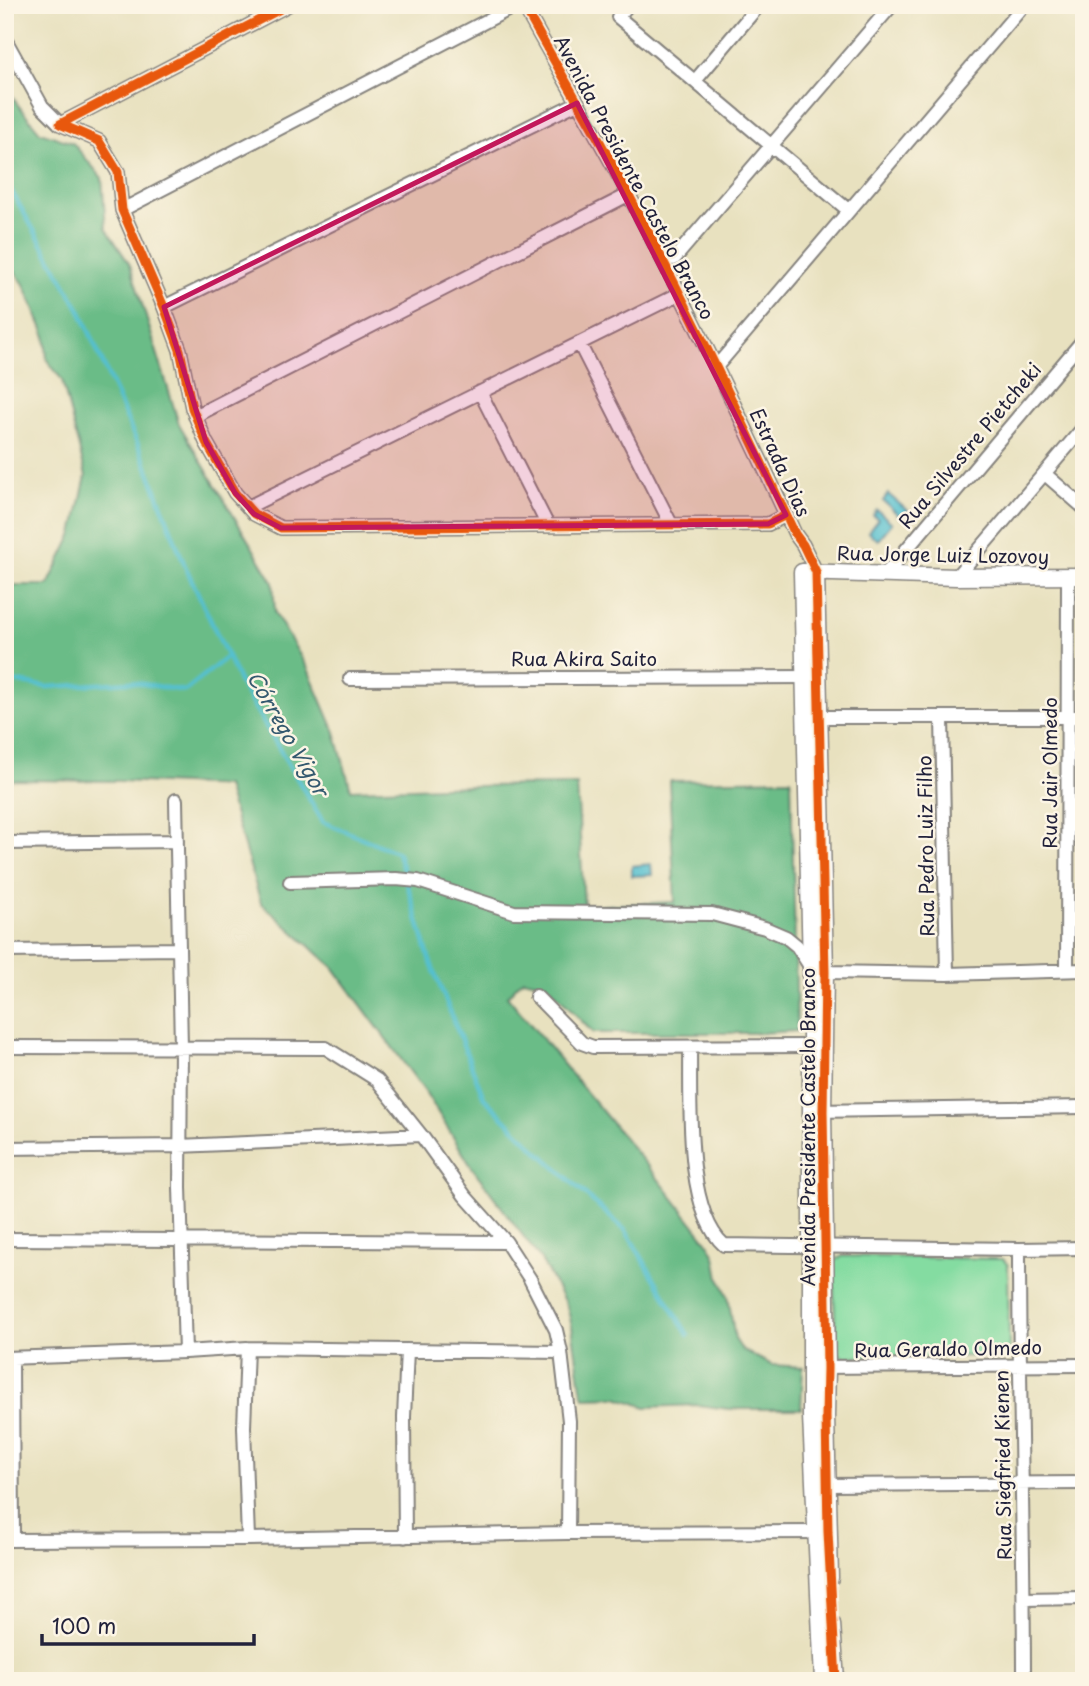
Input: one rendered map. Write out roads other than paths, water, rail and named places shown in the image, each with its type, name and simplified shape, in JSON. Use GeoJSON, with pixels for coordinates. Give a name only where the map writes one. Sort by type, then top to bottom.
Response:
{"type":"FeatureCollection","features":[{"type":"Feature","properties":{"kind":"street"},"geometry":{"type":"LineString","coordinates":[[60,124],[272,9],[288,5]]}},
{"type":"Feature","properties":{"kind":"street"},"geometry":{"type":"LineString","coordinates":[[122,210],[517,5]]}},
{"type":"Feature","properties":{"kind":"street","name":"Avenida Presidente Castelo Branco"},"geometry":{"type":"LineString","coordinates":[[523,5],[669,264],[679,294],[716,367]]}},
{"type":"Feature","properties":{"kind":"street"},"geometry":{"type":"LineString","coordinates":[[628,5],[618,17],[848,210]]}},
{"type":"Feature","properties":{"kind":"street"},"geometry":{"type":"LineString","coordinates":[[695,81],[759,5]]}},
{"type":"Feature","properties":{"kind":"street"},"geometry":{"type":"LineString","coordinates":[[669,264],[892,5]]}},
{"type":"Feature","properties":{"kind":"street"},"geometry":{"type":"LineString","coordinates":[[716,367],[1024,5]]}},
{"type":"Feature","properties":{"kind":"street"},"geometry":{"type":"LineString","coordinates":[[5,39],[42,106],[60,124],[99,141],[118,172],[122,210],[180,350],[195,416],[206,442],[235,493],[254,514],[281,528],[768,524],[786,515]]}},
{"type":"Feature","properties":{"kind":"street"},"geometry":{"type":"LineString","coordinates":[[164,307],[577,103]]}},
{"type":"Feature","properties":{"kind":"street"},"geometry":{"type":"LineString","coordinates":[[195,416],[628,195]]}},
{"type":"Feature","properties":{"kind":"street"},"geometry":{"type":"LineString","coordinates":[[248,507],[679,294]]}},
{"type":"Feature","properties":{"kind":"street","name":"Rua Silvestre Pietcheki"},"geometry":{"type":"LineString","coordinates":[[884,576],[1084,340]]}},
{"type":"Feature","properties":{"kind":"street"},"geometry":{"type":"LineString","coordinates":[[579,343],[671,524]]}},
{"type":"Feature","properties":{"kind":"street","name":"Estrada Dias"},"geometry":{"type":"LineString","coordinates":[[716,367],[795,534],[809,572]]}},
{"type":"Feature","properties":{"kind":"street"},"geometry":{"type":"LineString","coordinates":[[480,392],[548,526]]}},
{"type":"Feature","properties":{"kind":"street"},"geometry":{"type":"LineString","coordinates":[[956,577],[1084,427]]}},
{"type":"Feature","properties":{"kind":"street"},"geometry":{"type":"LineString","coordinates":[[1045,474],[1084,508]]}},
{"type":"Feature","properties":{"kind":"street","name":"Avenida Presidente Castelo Branco"},"geometry":{"type":"LineString","coordinates":[[809,572],[818,970],[819,1367],[826,1416],[827,1485],[822,1532],[823,1681]]}},
{"type":"Feature","properties":{"kind":"street","name":"Rua Jorge Luiz Lozovoy"},"geometry":{"type":"LineString","coordinates":[[809,572],[884,576],[1076,576]]}},
{"type":"Feature","properties":{"kind":"street","name":"Rua Jair Olmedo"},"geometry":{"type":"LineString","coordinates":[[1066,970],[1069,716],[1076,576]]}},
{"type":"Feature","properties":{"kind":"street","name":"Rua Akira Saito"},"geometry":{"type":"LineString","coordinates":[[350,679],[811,677]]}},
{"type":"Feature","properties":{"kind":"street"},"geometry":{"type":"LineString","coordinates":[[812,717],[1084,717]]}},
{"type":"Feature","properties":{"kind":"street","name":"Rua Pedro Luiz Filho"},"geometry":{"type":"LineString","coordinates":[[942,718],[947,974]]}},
{"type":"Feature","properties":{"kind":"street"},"geometry":{"type":"LineString","coordinates":[[176,800],[185,1352]]}},
{"type":"Feature","properties":{"kind":"street"},"geometry":{"type":"LineString","coordinates":[[5,843],[177,841]]}},
{"type":"Feature","properties":{"kind":"street"},"geometry":{"type":"LineString","coordinates":[[290,882],[396,879],[418,881],[514,912],[712,914],[765,928],[786,937],[818,970],[947,974],[1084,970]]}},
{"type":"Feature","properties":{"kind":"street"},"geometry":{"type":"LineString","coordinates":[[5,951],[179,949]]}},
{"type":"Feature","properties":{"kind":"street","name":"Avenida Presidente Castelo Branco"},"geometry":{"type":"LineString","coordinates":[[817,1111],[811,1046],[818,970]]}},
{"type":"Feature","properties":{"kind":"street"},"geometry":{"type":"LineString","coordinates":[[536,996],[582,1043],[593,1048],[811,1046]]}},
{"type":"Feature","properties":{"kind":"street"},"geometry":{"type":"LineString","coordinates":[[5,1047],[326,1048],[377,1080],[465,1196],[506,1242],[530,1279],[556,1330],[569,1421],[568,1533]]}},
{"type":"Feature","properties":{"kind":"street"},"geometry":{"type":"LineString","coordinates":[[690,1047],[695,1179],[709,1225],[724,1245],[1084,1248]]}},
{"type":"Feature","properties":{"kind":"street"},"geometry":{"type":"LineString","coordinates":[[817,1111],[1084,1107]]}},
{"type":"Feature","properties":{"kind":"street"},"geometry":{"type":"LineString","coordinates":[[5,1148],[180,1146],[421,1135]]}},
{"type":"Feature","properties":{"kind":"street"},"geometry":{"type":"LineString","coordinates":[[5,1239],[506,1242]]}},
{"type":"Feature","properties":{"kind":"street","name":"Rua Siegfried Kienen"},"geometry":{"type":"LineString","coordinates":[[1018,1249],[1024,1681]]}},
{"type":"Feature","properties":{"kind":"street"},"geometry":{"type":"LineString","coordinates":[[561,1352],[247,1348],[9,1358],[9,1540],[822,1532]]}},
{"type":"Feature","properties":{"kind":"street"},"geometry":{"type":"LineString","coordinates":[[247,1348],[244,1427],[248,1539]]}},
{"type":"Feature","properties":{"kind":"street"},"geometry":{"type":"LineString","coordinates":[[405,1537],[404,1417],[407,1350]]}},
{"type":"Feature","properties":{"kind":"street","name":"Rua Geraldo Olmedo"},"geometry":{"type":"LineString","coordinates":[[819,1367],[1084,1365]]}},
{"type":"Feature","properties":{"kind":"street","name":"Avenida Presidente Castelo Branco"},"geometry":{"type":"LineString","coordinates":[[819,1367],[811,1416],[836,1681]]}},
{"type":"Feature","properties":{"kind":"street"},"geometry":{"type":"LineString","coordinates":[[827,1485],[1084,1483]]}},
{"type":"Feature","properties":{"kind":"street"},"geometry":{"type":"LineString","coordinates":[[1024,1599],[1084,1598]]}},
{"type":"Feature","properties":{"kind":"water"},"geometry":{"type":"Polygon","coordinates":[[[888,494],[909,512],[902,518],[883,501],[888,494]]]}},
{"type":"Feature","properties":{"kind":"water"},"geometry":{"type":"Polygon","coordinates":[[[877,510],[892,523],[878,540],[868,532],[878,519],[873,515],[877,510]]]}},
{"type":"Feature","properties":{"kind":"water"},"geometry":{"type":"Polygon","coordinates":[[[651,864],[652,875],[632,876],[632,866],[651,864]]]}},
{"type":"Feature","properties":{"kind":"waterway","name":"Córrego Vigor"},"geometry":{"type":"LineString","coordinates":[[5,180],[80,310],[144,459],[185,566],[240,683],[323,822],[398,853],[429,958],[484,1098],[531,1145],[626,1231],[688,1335]]}},
{"type":"Feature","properties":{"kind":"waterway"},"geometry":{"type":"LineString","coordinates":[[5,680],[47,687],[131,682],[185,691],[228,656]]}}]}
